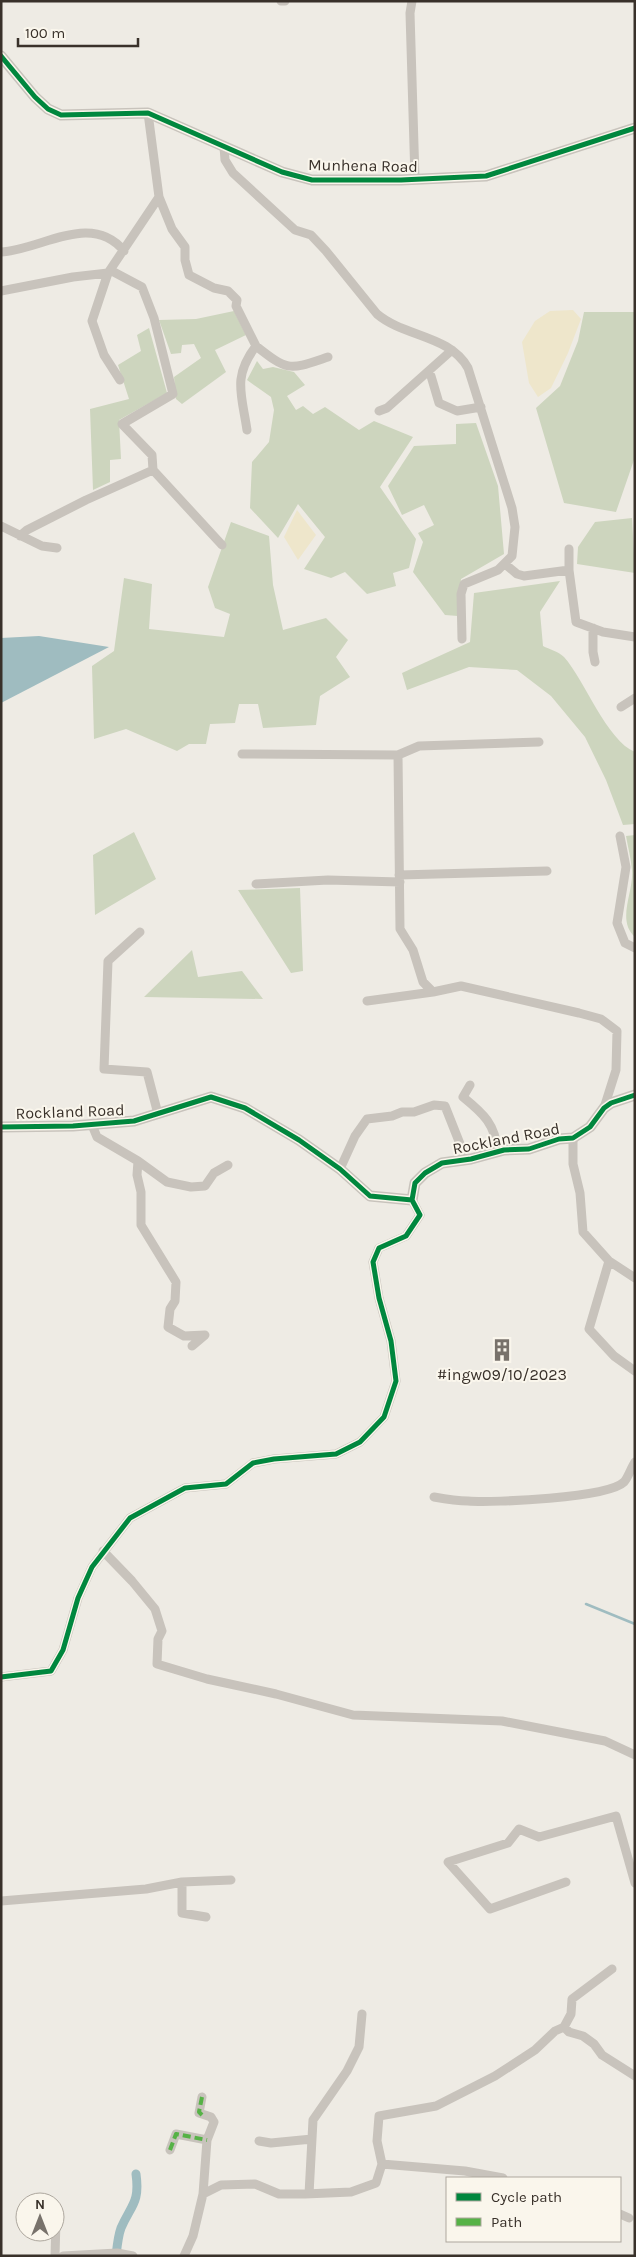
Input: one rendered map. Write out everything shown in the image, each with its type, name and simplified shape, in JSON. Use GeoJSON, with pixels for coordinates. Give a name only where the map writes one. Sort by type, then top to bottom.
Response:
{"type":"FeatureCollection","features":[{"type":"Feature","properties":{"kind":"street"},"geometry":{"type":"LineString","coordinates":[[412,1],[410,13],[415,179]]}},
{"type":"Feature","properties":{"kind":"street","name":"Munhena Road"},"geometry":{"type":"LineString","coordinates":[[1,56],[35,97],[48,109],[61,115],[148,113],[282,172],[312,180],[486,176],[635,128]]}},
{"type":"Feature","properties":{"kind":"street"},"geometry":{"type":"LineString","coordinates":[[148,113],[159,197],[172,229],[185,247],[185,260],[189,275],[214,288],[228,291],[237,300],[236,306],[256,346],[280,365],[299,366],[328,357]]}},
{"type":"Feature","properties":{"kind":"street"},"geometry":{"type":"LineString","coordinates":[[224,147],[225,160],[233,173],[295,230],[311,236],[326,251],[377,314],[387,322],[440,343],[452,350],[464,361],[468,368],[512,508],[514,549],[512,556],[498,570],[464,584],[462,594],[462,639]]}},
{"type":"Feature","properties":{"kind":"street"},"geometry":{"type":"LineString","coordinates":[[120,380],[104,354],[92,321],[109,272],[159,197]]}},
{"type":"Feature","properties":{"kind":"street"},"geometry":{"type":"LineString","coordinates":[[1,252],[92,232],[115,240],[124,251]]}},
{"type":"Feature","properties":{"kind":"street"},"geometry":{"type":"LineString","coordinates":[[1,291],[109,272],[142,286],[154,318],[173,394],[122,424],[152,455],[153,470],[222,546]]}},
{"type":"Feature","properties":{"kind":"street"},"geometry":{"type":"LineString","coordinates":[[247,430],[241,391],[241,369],[256,346]]}},
{"type":"Feature","properties":{"kind":"street"},"geometry":{"type":"LineString","coordinates":[[378,411],[387,408],[452,350]]}},
{"type":"Feature","properties":{"kind":"street"},"geometry":{"type":"LineString","coordinates":[[428,372],[439,403],[457,411],[480,407]]}},
{"type":"Feature","properties":{"kind":"street"},"geometry":{"type":"LineString","coordinates":[[20,536],[27,530],[86,500],[153,470]]}},
{"type":"Feature","properties":{"kind":"street"},"geometry":{"type":"LineString","coordinates":[[1,526],[42,546],[57,548]]}},
{"type":"Feature","properties":{"kind":"street"},"geometry":{"type":"LineString","coordinates":[[568,549],[568,570],[576,622],[593,628],[635,637]]}},
{"type":"Feature","properties":{"kind":"street"},"geometry":{"type":"LineString","coordinates":[[505,564],[517,574],[524,576],[568,570]]}},
{"type":"Feature","properties":{"kind":"street"},"geometry":{"type":"LineString","coordinates":[[593,628],[595,662]]}},
{"type":"Feature","properties":{"kind":"street"},"geometry":{"type":"LineString","coordinates":[[621,707],[635,698]]}},
{"type":"Feature","properties":{"kind":"street"},"geometry":{"type":"LineString","coordinates":[[398,755],[242,754],[378,755],[398,755],[418,746],[539,742]]}},
{"type":"Feature","properties":{"kind":"street"},"geometry":{"type":"LineString","coordinates":[[398,755],[400,929],[414,950],[423,982],[433,992]]}},
{"type":"Feature","properties":{"kind":"street"},"geometry":{"type":"LineString","coordinates":[[620,836],[626,867],[617,923],[625,942],[635,948]]}},
{"type":"Feature","properties":{"kind":"street"},"geometry":{"type":"LineString","coordinates":[[256,884],[547,871]]}},
{"type":"Feature","properties":{"kind":"street"},"geometry":{"type":"LineString","coordinates":[[140,932],[108,961],[104,1070],[147,1072],[158,1114]]}},
{"type":"Feature","properties":{"kind":"street"},"geometry":{"type":"LineString","coordinates":[[367,1001],[433,992],[460,986],[579,1013],[609,1023],[617,1031],[616,1070],[604,1108]]}},
{"type":"Feature","properties":{"kind":"street"},"geometry":{"type":"LineString","coordinates":[[470,1085],[463,1097],[485,1115],[496,1137],[498,1152]]}},
{"type":"Feature","properties":{"kind":"street","name":"Rockland Road"},"geometry":{"type":"LineString","coordinates":[[1,1126],[92,1125],[134,1121],[210,1097],[232,1102],[245,1108],[299,1140],[340,1169],[370,1196],[412,1200],[415,1183],[425,1173],[442,1163],[498,1152],[530,1149],[559,1139],[573,1138],[590,1127],[604,1108],[611,1103],[635,1095]]}},
{"type":"Feature","properties":{"kind":"street"},"geometry":{"type":"LineString","coordinates":[[340,1169],[354,1136],[367,1119],[392,1116],[402,1112],[414,1112],[434,1105],[445,1106],[466,1159]]}},
{"type":"Feature","properties":{"kind":"street"},"geometry":{"type":"LineString","coordinates":[[92,1125],[97,1138],[138,1161],[167,1182],[191,1188],[205,1186],[214,1174],[228,1165]]}},
{"type":"Feature","properties":{"kind":"street"},"geometry":{"type":"LineString","coordinates":[[573,1138],[573,1164],[580,1193],[583,1232],[609,1261],[635,1278]]}},
{"type":"Feature","properties":{"kind":"street"},"geometry":{"type":"LineString","coordinates":[[138,1161],[137,1175],[141,1192],[141,1225],[176,1282],[175,1301],[170,1309],[168,1326],[184,1336],[206,1335],[192,1346]]}},
{"type":"Feature","properties":{"kind":"street"},"geometry":{"type":"LineString","coordinates":[[1,1677],[51,1671],[63,1650],[78,1598],[92,1568],[103,1551],[130,1518],[170,1495],[192,1486],[226,1484],[253,1463],[274,1459],[336,1454],[360,1442],[384,1417],[396,1381],[391,1341],[379,1298],[373,1262],[378,1248],[406,1236],[420,1216],[412,1200]]}},
{"type":"Feature","properties":{"kind":"street"},"geometry":{"type":"LineString","coordinates":[[609,1261],[588,1329],[614,1356],[635,1371]]}},
{"type":"Feature","properties":{"kind":"street"},"geometry":{"type":"LineString","coordinates":[[434,1497],[469,1502],[504,1501],[544,1499],[592,1492],[611,1488],[625,1482],[635,1462]]}},
{"type":"Feature","properties":{"kind":"street"},"geometry":{"type":"LineString","coordinates":[[103,1551],[132,1581],[155,1609],[162,1630],[158,1639],[157,1664],[207,1680],[276,1694],[353,1716],[502,1721],[605,1741],[635,1755]]}},
{"type":"Feature","properties":{"kind":"street"},"geometry":{"type":"LineString","coordinates":[[566,1882],[490,1908],[448,1862],[508,1843],[519,1829],[539,1837],[616,1816],[632,1862],[635,1883]]}},
{"type":"Feature","properties":{"kind":"street"},"geometry":{"type":"LineString","coordinates":[[1,1901],[146,1889],[182,1882],[231,1880]]}},
{"type":"Feature","properties":{"kind":"street"},"geometry":{"type":"LineString","coordinates":[[182,1882],[182,1913],[206,1917]]}},
{"type":"Feature","properties":{"kind":"street"},"geometry":{"type":"LineString","coordinates":[[203,2194],[221,2185],[255,2184],[279,2194],[309,2194],[351,2192],[376,2183],[382,2164],[377,2141],[379,2116],[436,2106],[495,2076],[535,2050],[555,2031],[564,2027],[572,2014],[572,1999],[612,1968]]}},
{"type":"Feature","properties":{"kind":"street"},"geometry":{"type":"LineString","coordinates":[[309,2194],[314,2120],[347,2072],[360,2047],[362,2014]]}},
{"type":"Feature","properties":{"kind":"street"},"geometry":{"type":"LineString","coordinates":[[564,2027],[569,2032],[583,2036],[594,2044],[602,2055],[635,2076]]}},
{"type":"Feature","properties":{"kind":"street"},"geometry":{"type":"LineString","coordinates":[[184,2256],[193,2236],[203,2194],[208,2140],[214,2122],[211,2117],[200,2113],[202,2097]]}},
{"type":"Feature","properties":{"kind":"street"},"geometry":{"type":"LineString","coordinates":[[170,2150],[176,2134],[208,2140]]}},
{"type":"Feature","properties":{"kind":"street"},"geometry":{"type":"LineString","coordinates":[[258,2141],[271,2143],[312,2139]]}},
{"type":"Feature","properties":{"kind":"street"},"geometry":{"type":"LineString","coordinates":[[382,2164],[466,2171],[497,2177]]}},
{"type":"Feature","properties":{"kind":"street"},"geometry":{"type":"LineString","coordinates":[[621,2214],[629,2218]]}},
{"type":"Feature","properties":{"kind":"street"},"geometry":{"type":"LineString","coordinates":[[55,2242],[55,2256]]}},
{"type":"Feature","properties":{"kind":"street"},"geometry":{"type":"LineString","coordinates":[[63,2256],[117,2253],[133,2256]]}},
{"type":"Feature","properties":{"kind":"green space"},"geometry":{"type":"Polygon","coordinates":[[[234,311],[246,335],[215,350],[226,372],[182,404],[176,399],[174,377],[201,358],[194,344],[182,345],[181,353],[171,354],[159,320],[196,319],[234,311]]]}},
{"type":"Feature","properties":{"kind":"green space"},"geometry":{"type":"Polygon","coordinates":[[[584,312],[635,312],[635,457],[616,512],[564,503],[536,408],[560,386],[578,341],[584,312]]]}},
{"type":"Feature","properties":{"kind":"green space"},"geometry":{"type":"Polygon","coordinates":[[[149,328],[167,393],[119,420],[121,459],[110,460],[110,482],[93,490],[90,409],[129,399],[118,365],[141,351],[137,335],[149,328]]]}},
{"type":"Feature","properties":{"kind":"green space"},"geometry":{"type":"Polygon","coordinates":[[[257,361],[263,369],[273,367],[294,372],[305,385],[287,396],[296,410],[303,406],[313,414],[325,407],[359,430],[374,421],[413,437],[380,487],[416,539],[409,568],[393,573],[396,586],[367,594],[345,572],[331,578],[304,569],[325,537],[298,504],[278,538],[250,508],[252,462],[269,442],[274,410],[271,397],[247,380],[257,361]]]}},
{"type":"Feature","properties":{"kind":"green space"},"geometry":{"type":"Polygon","coordinates":[[[476,423],[498,486],[504,554],[461,579],[458,616],[445,615],[413,572],[423,542],[418,533],[434,525],[424,505],[402,515],[388,486],[414,446],[456,444],[456,424],[476,423]]]}},
{"type":"Feature","properties":{"kind":"green space"},"geometry":{"type":"Polygon","coordinates":[[[632,518],[635,573],[577,564],[578,547],[595,522],[632,518]]]}},
{"type":"Feature","properties":{"kind":"green space"},"geometry":{"type":"Polygon","coordinates":[[[231,522],[269,536],[273,585],[283,630],[326,618],[348,640],[336,657],[350,677],[320,696],[316,725],[263,728],[258,704],[239,704],[235,723],[210,724],[206,744],[189,744],[177,751],[126,729],[94,739],[92,666],[114,651],[124,578],[152,584],[149,629],[224,637],[230,614],[215,608],[208,587],[231,522]]]}},
{"type":"Feature","properties":{"kind":"green space"},"geometry":{"type":"Polygon","coordinates":[[[560,581],[540,612],[543,646],[564,657],[615,736],[625,746],[635,752],[635,824],[623,825],[606,780],[585,737],[551,696],[517,670],[469,667],[407,690],[402,673],[470,642],[474,593],[560,581]]]}},
{"type":"Feature","properties":{"kind":"green space"},"geometry":{"type":"Polygon","coordinates":[[[134,832],[156,879],[95,915],[93,855],[134,832]]]}},
{"type":"Feature","properties":{"kind":"green space"},"geometry":{"type":"Polygon","coordinates":[[[635,835],[635,937],[629,930],[626,914],[632,870],[626,836],[635,835]]]}},
{"type":"Feature","properties":{"kind":"green space"},"geometry":{"type":"Polygon","coordinates":[[[300,888],[303,971],[291,973],[238,890],[300,888]]]}},
{"type":"Feature","properties":{"kind":"green space"},"geometry":{"type":"Polygon","coordinates":[[[192,950],[198,977],[242,971],[263,999],[144,997],[192,950]]]}},
{"type":"Feature","properties":{"kind":"sand"},"geometry":{"type":"Polygon","coordinates":[[[573,310],[581,319],[568,353],[551,388],[538,397],[529,383],[522,342],[535,321],[550,311],[573,310]]]}},
{"type":"Feature","properties":{"kind":"sand"},"geometry":{"type":"Polygon","coordinates":[[[297,510],[316,535],[298,560],[284,537],[297,510]]]}},
{"type":"Feature","properties":{"kind":"water"},"geometry":{"type":"Polygon","coordinates":[[[39,636],[109,647],[1,703],[1,638],[39,636]]]}},
{"type":"Feature","properties":{"kind":"waterway"},"geometry":{"type":"LineString","coordinates":[[586,1604],[635,1624]]}},
{"type":"Feature","properties":{"kind":"waterway"},"geometry":{"type":"LineString","coordinates":[[116,2256],[121,2228],[136,2198],[136,2174]]}},
{"type":"Feature","properties":{"kind":"marked path"},"geometry":{"type":"LineString","coordinates":[[202,2097],[199,2112],[202,2115]]}},
{"type":"Feature","properties":{"kind":"marked path"},"geometry":{"type":"LineString","coordinates":[[170,2150],[176,2134],[207,2140]]}},
{"type":"Feature","properties":{"kind":"cycle path"},"geometry":{"type":"LineString","coordinates":[[1,56],[35,97],[48,109],[61,115],[148,113],[282,172],[312,180],[401,180],[486,176],[635,128]]}},
{"type":"Feature","properties":{"kind":"cycle path"},"geometry":{"type":"LineString","coordinates":[[1,1127],[73,1126],[134,1121],[211,1097],[245,1108],[299,1140],[340,1169],[370,1196],[412,1200],[415,1183],[425,1173],[442,1163],[471,1159],[504,1150],[529,1149],[559,1139],[573,1138],[590,1127],[604,1108],[611,1103],[635,1095]]}},
{"type":"Feature","properties":{"kind":"cycle path"},"geometry":{"type":"LineString","coordinates":[[1,1677],[51,1671],[63,1650],[78,1598],[92,1567],[130,1518],[185,1488],[226,1484],[253,1463],[274,1459],[336,1454],[360,1442],[384,1417],[396,1381],[391,1341],[379,1298],[373,1262],[379,1248],[406,1236],[420,1215],[412,1200]]}},
{"type":"Feature","properties":{"kind":"place","name":"#ingw09/10/2023"},"geometry":{"type":"Point","coordinates":[502,1350]}}]}
